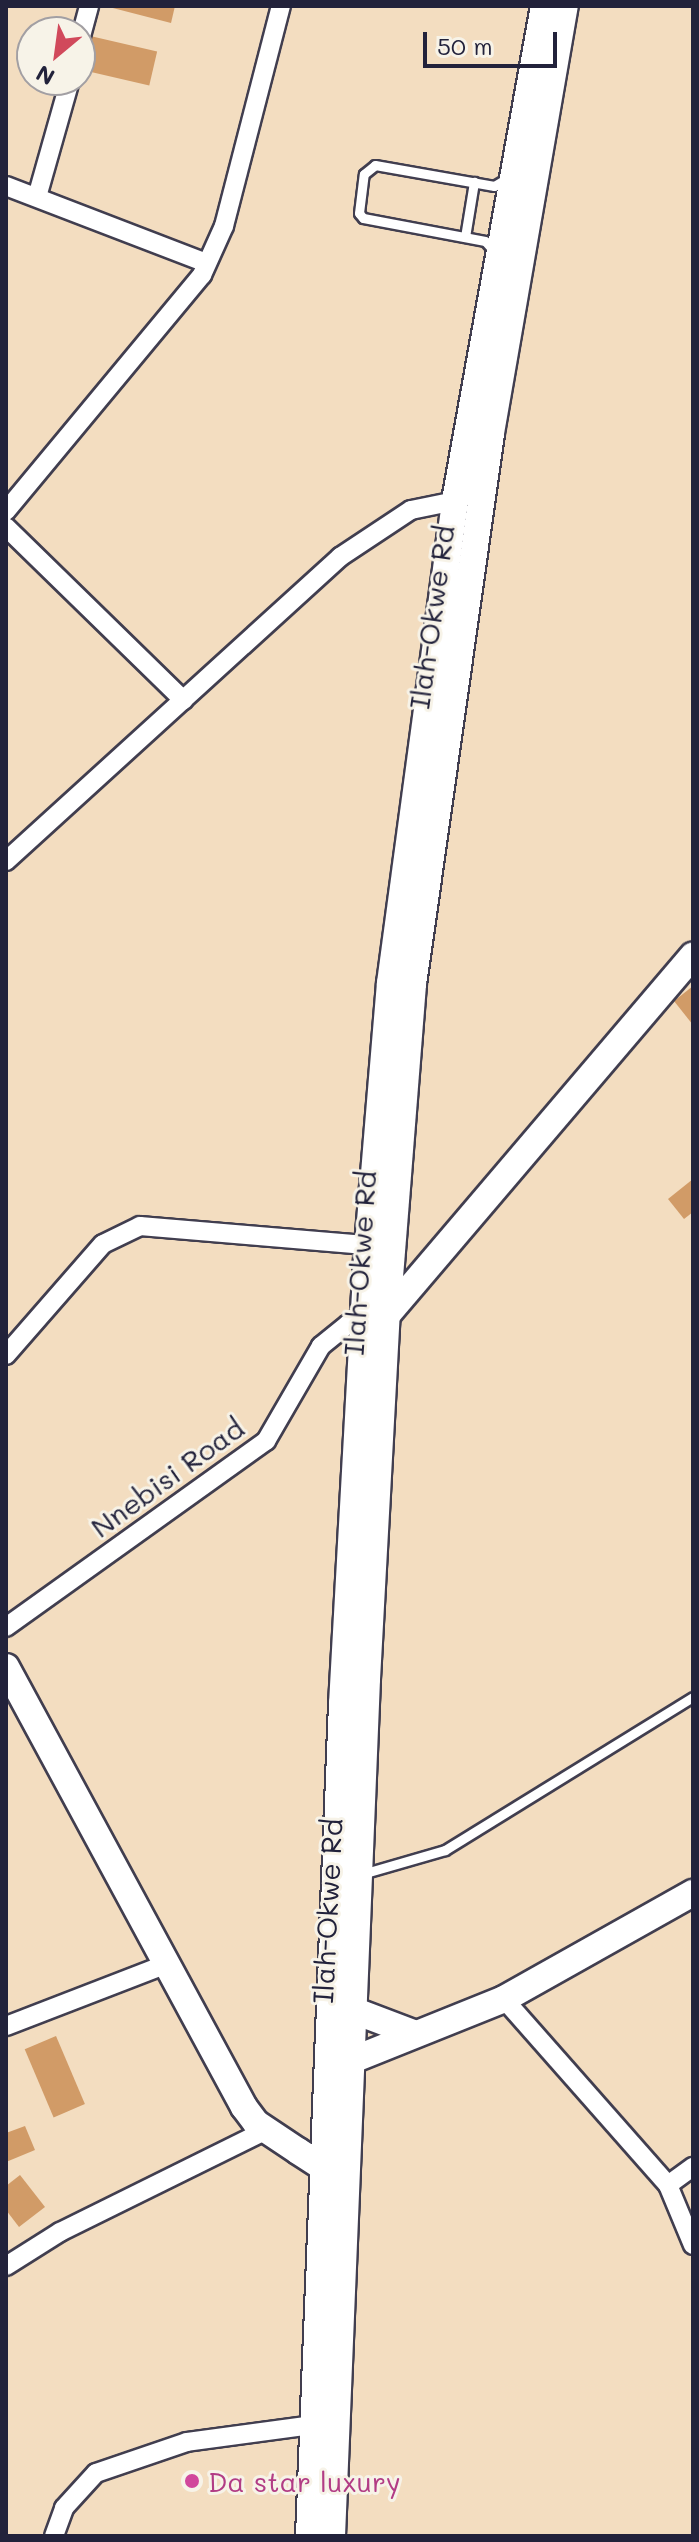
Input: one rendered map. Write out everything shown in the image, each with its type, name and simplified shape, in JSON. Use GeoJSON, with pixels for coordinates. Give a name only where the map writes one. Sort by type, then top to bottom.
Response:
{"type":"FeatureCollection","features":[{"type":"Feature","properties":{"kind":"main road"},"geometry":{"type":"LineString","coordinates":[[332,2536],[336,2114],[376,1316],[368,1245],[390,983],[455,501],[509,177],[544,6]]}},
{"type":"Feature","properties":{"kind":"main road","name":"Ilah-Okwe Rd"},"geometry":{"type":"LineString","coordinates":[[336,2114],[350,2061],[362,1874],[376,1316],[413,984],[451,696],[565,6]]}},
{"type":"Feature","properties":{"kind":"main road"},"geometry":{"type":"LineString","coordinates":[[376,1316],[693,955]]}},
{"type":"Feature","properties":{"kind":"main road"},"geometry":{"type":"LineString","coordinates":[[6,1667],[244,2107],[274,2133],[335,2168]]}},
{"type":"Feature","properties":{"kind":"main road"},"geometry":{"type":"LineString","coordinates":[[350,2061],[413,2033],[504,1999],[693,1893]]}},
{"type":"Feature","properties":{"kind":"main road"},"geometry":{"type":"LineString","coordinates":[[355,2011],[413,2033]]}},
{"type":"Feature","properties":{"kind":"main road"},"geometry":{"type":"LineString","coordinates":[[274,2133],[336,2114]]}},
{"type":"Feature","properties":{"kind":"main road"},"geometry":{"type":"LineString","coordinates":[[309,2536],[312,2425],[335,2168]]}},
{"type":"Feature","properties":{"kind":"street"},"geometry":{"type":"LineString","coordinates":[[6,511],[167,322],[207,263],[224,226],[281,6]]}},
{"type":"Feature","properties":{"kind":"street"},"geometry":{"type":"LineString","coordinates":[[37,197],[65,96]]}},
{"type":"Feature","properties":{"kind":"street"},"geometry":{"type":"LineString","coordinates":[[6,186],[207,263]]}},
{"type":"Feature","properties":{"kind":"street"},"geometry":{"type":"LineString","coordinates":[[9,853],[340,557],[411,510],[455,501]]}},
{"type":"Feature","properties":{"kind":"street"},"geometry":{"type":"LineString","coordinates":[[6,527],[183,700]]}},
{"type":"Feature","properties":{"kind":"street"},"geometry":{"type":"LineString","coordinates":[[6,1355],[103,1244],[140,1226],[368,1245]]}},
{"type":"Feature","properties":{"kind":"street","name":"Nnebisi Road"},"geometry":{"type":"LineString","coordinates":[[6,1627],[266,1441],[321,1346],[376,1316]]}},
{"type":"Feature","properties":{"kind":"street"},"geometry":{"type":"LineString","coordinates":[[6,2026],[167,1964]]}},
{"type":"Feature","properties":{"kind":"street"},"geometry":{"type":"LineString","coordinates":[[504,1999],[668,2185],[693,2245]]}},
{"type":"Feature","properties":{"kind":"street"},"geometry":{"type":"LineString","coordinates":[[6,2266],[60,2232],[274,2133]]}},
{"type":"Feature","properties":{"kind":"street"},"geometry":{"type":"LineString","coordinates":[[668,2185],[693,2167]]}},
{"type":"Feature","properties":{"kind":"street"},"geometry":{"type":"LineString","coordinates":[[54,2536],[64,2508],[96,2473],[187,2442],[312,2425]]}},
{"type":"Feature","properties":{"kind":"lane"},"geometry":{"type":"LineString","coordinates":[[497,253],[485,241],[363,218],[359,213],[364,174],[375,165],[494,186],[509,177]]}},
{"type":"Feature","properties":{"kind":"lane"},"geometry":{"type":"LineString","coordinates":[[465,237],[474,182]]}},
{"type":"Feature","properties":{"kind":"lane"},"geometry":{"type":"LineString","coordinates":[[362,1874],[445,1850],[693,1697]]}},
{"type":"Feature","properties":{"kind":"building"},"geometry":{"type":"Polygon","coordinates":[[[105,6],[175,6],[171,23],[105,6]]]}},
{"type":"Feature","properties":{"kind":"building"},"geometry":{"type":"Polygon","coordinates":[[[96,37],[157,51],[149,86],[96,73],[96,37]]]}},
{"type":"Feature","properties":{"kind":"building"},"geometry":{"type":"Polygon","coordinates":[[[693,986],[693,1025],[674,1001],[693,986]]]}},
{"type":"Feature","properties":{"kind":"building"},"geometry":{"type":"Polygon","coordinates":[[[693,1179],[693,1212],[684,1219],[668,1199],[693,1179]]]}},
{"type":"Feature","properties":{"kind":"building"},"geometry":{"type":"Polygon","coordinates":[[[56,2036],[85,2104],[54,2117],[25,2049],[56,2036]]]}},
{"type":"Feature","properties":{"kind":"building"},"geometry":{"type":"Polygon","coordinates":[[[25,2126],[35,2150],[6,2162],[6,2133],[25,2126]]]}},
{"type":"Feature","properties":{"kind":"building"},"geometry":{"type":"Polygon","coordinates":[[[20,2175],[45,2207],[19,2227],[6,2210],[6,2186],[20,2175]]]}},
{"type":"Feature","properties":{"kind":"place","name":"Da star luxury"},"geometry":{"type":"Point","coordinates":[192,2481]}}]}
